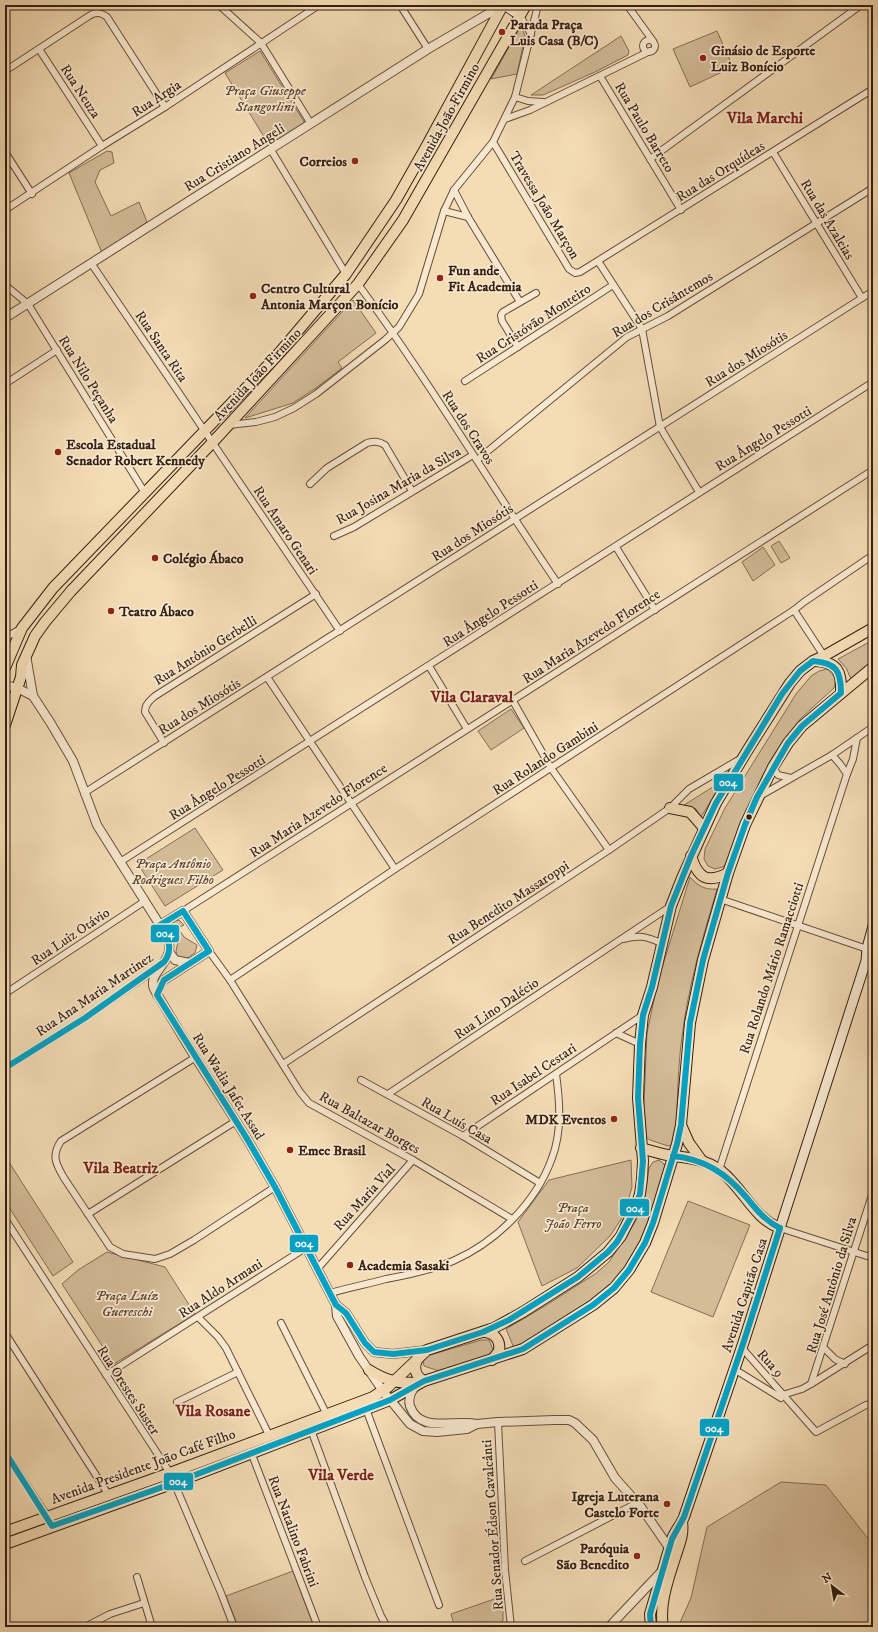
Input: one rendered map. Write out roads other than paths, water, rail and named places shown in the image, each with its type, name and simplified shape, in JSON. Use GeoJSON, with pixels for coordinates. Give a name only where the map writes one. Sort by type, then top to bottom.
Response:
{"type":"FeatureCollection","features":[{"type":"Feature","properties":{"kind":"main road","name":"Avenida João Firmino"},"geometry":{"type":"LineString","coordinates":[[5,668],[22,628],[53,588],[280,352],[346,274],[396,200],[503,5]]}},
{"type":"Feature","properties":{"kind":"main road","name":"Avenida João Firmino"},"geometry":{"type":"LineString","coordinates":[[5,725],[26,655],[36,636],[57,606],[316,332],[358,284],[403,220],[526,5]]}},
{"type":"Feature","properties":{"kind":"main road","name":"Avenida Presidente João Café Filho"},"geometry":{"type":"LineString","coordinates":[[328,1418],[383,1391],[427,1350],[483,1332],[513,1318],[578,1277],[608,1252],[617,1242],[631,1217],[640,1194],[643,1169],[638,1098],[640,1044],[643,1015],[652,987],[661,943],[671,906],[691,856],[716,803],[786,688],[800,671],[813,661],[873,628]]}},
{"type":"Feature","properties":{"kind":"main road"},"geometry":{"type":"LineString","coordinates":[[813,661],[825,661],[835,665],[840,674],[841,693]]}},
{"type":"Feature","properties":{"kind":"main road","name":"Avenida Presidente João Café Filho"},"geometry":{"type":"LineString","coordinates":[[5,1532],[50,1521],[174,1483],[251,1453],[271,1440],[309,1425],[328,1418],[366,1409],[390,1400],[420,1383],[523,1349],[593,1305],[614,1288],[629,1270],[645,1243],[661,1199],[681,1125],[690,1022],[703,960],[720,899],[745,825],[757,797],[788,743],[802,726],[873,667]]}},
{"type":"Feature","properties":{"kind":"main road"},"geometry":{"type":"LineString","coordinates":[[670,808],[690,812],[704,828]]}},
{"type":"Feature","properties":{"kind":"main road"},"geometry":{"type":"LineString","coordinates":[[691,856],[698,872],[704,878],[715,879],[728,874]]}},
{"type":"Feature","properties":{"kind":"main road","name":"Avenida Capitão Casa"},"geometry":{"type":"LineString","coordinates":[[651,1627],[650,1614],[662,1571],[683,1533],[682,1522],[742,1348],[866,961],[871,950],[873,926]]}},
{"type":"Feature","properties":{"kind":"main road"},"geometry":{"type":"LineString","coordinates":[[681,1125],[689,1143],[702,1161]]}},
{"type":"Feature","properties":{"kind":"main road"},"geometry":{"type":"LineString","coordinates":[[642,1148],[673,1156],[687,1157],[702,1161],[719,1170],[746,1196],[760,1215],[771,1225],[780,1228]]}},
{"type":"Feature","properties":{"kind":"main road"},"geometry":{"type":"LineString","coordinates":[[483,1332],[490,1333],[495,1336],[499,1342],[499,1351],[492,1360]]}},
{"type":"Feature","properties":{"kind":"main road"},"geometry":{"type":"LineString","coordinates":[[369,1370],[382,1378],[393,1382],[420,1383],[415,1365],[418,1358]]}},
{"type":"Feature","properties":{"kind":"main road","name":"Avenida Presidente João Café Filho"},"geometry":{"type":"LineString","coordinates":[[5,1544],[108,1494],[170,1473],[247,1443],[271,1440]]}},
{"type":"Feature","properties":{"kind":"main road","name":"Avenida Capitão Casa"},"geometry":{"type":"LineString","coordinates":[[663,1627],[662,1610],[674,1550]]}},
{"type":"Feature","properties":{"kind":"street"},"geometry":{"type":"LineString","coordinates":[[219,5],[260,43],[311,124]]}},
{"type":"Feature","properties":{"kind":"street","name":"Rua Argia"},"geometry":{"type":"LineString","coordinates":[[5,210],[32,194],[102,146],[165,107],[319,5]]}},
{"type":"Feature","properties":{"kind":"street"},"geometry":{"type":"LineString","coordinates":[[400,5],[428,49]]}},
{"type":"Feature","properties":{"kind":"street"},"geometry":{"type":"LineString","coordinates":[[503,5],[520,16],[531,34]]}},
{"type":"Feature","properties":{"kind":"street","name":"Rua Cristiano Angeli"},"geometry":{"type":"LineString","coordinates":[[5,318],[428,49],[503,5]]}},
{"type":"Feature","properties":{"kind":"street"},"geometry":{"type":"LineString","coordinates":[[227,426],[275,417],[294,408],[316,394],[399,327],[419,294],[444,211],[454,190],[493,142],[515,97],[538,5]]}},
{"type":"Feature","properties":{"kind":"street"},"geometry":{"type":"LineString","coordinates":[[505,119],[546,102],[655,48],[653,41],[627,5]]}},
{"type":"Feature","properties":{"kind":"street"},"geometry":{"type":"LineString","coordinates":[[650,159],[861,5]]}},
{"type":"Feature","properties":{"kind":"street"},"geometry":{"type":"LineString","coordinates":[[5,71],[89,16],[96,13],[101,13],[107,17],[165,107]]}},
{"type":"Feature","properties":{"kind":"street"},"geometry":{"type":"LineString","coordinates":[[650,51],[645,50],[644,45],[647,40],[653,41]]}},
{"type":"Feature","properties":{"kind":"street","name":"Rua Neuza"},"geometry":{"type":"LineString","coordinates":[[39,49],[102,146]]}},
{"type":"Feature","properties":{"kind":"street","name":"Rua Paulo Barreto"},"geometry":{"type":"LineString","coordinates":[[600,76],[681,210]]}},
{"type":"Feature","properties":{"kind":"street","name":"Rua das Orquídeas"},"geometry":{"type":"LineString","coordinates":[[580,272],[873,89]]}},
{"type":"Feature","properties":{"kind":"street"},"geometry":{"type":"LineString","coordinates":[[515,97],[528,101],[546,102]]}},
{"type":"Feature","properties":{"kind":"street","name":"Travessa João Marçon"},"geometry":{"type":"LineString","coordinates":[[493,142],[569,269],[575,273],[580,272]]}},
{"type":"Feature","properties":{"kind":"street"},"geometry":{"type":"LineString","coordinates":[[271,150],[346,274]]}},
{"type":"Feature","properties":{"kind":"street"},"geometry":{"type":"LineString","coordinates":[[5,152],[32,194]]}},
{"type":"Feature","properties":{"kind":"street","name":"Rua das Azaleias"},"geometry":{"type":"LineString","coordinates":[[773,152],[862,298]]}},
{"type":"Feature","properties":{"kind":"street","name":"Rua dos Crisântemos"},"geometry":{"type":"LineString","coordinates":[[475,458],[627,337],[675,312],[873,188]]}},
{"type":"Feature","properties":{"kind":"street"},"geometry":{"type":"LineString","coordinates":[[454,190],[468,217],[520,302]]}},
{"type":"Feature","properties":{"kind":"street"},"geometry":{"type":"LineString","coordinates":[[444,211],[468,217]]}},
{"type":"Feature","properties":{"kind":"street"},"geometry":{"type":"LineString","coordinates":[[598,261],[642,329],[660,427],[699,492]]}},
{"type":"Feature","properties":{"kind":"street","name":"Rua Santa Rita"},"geometry":{"type":"LineString","coordinates":[[91,264],[212,443]]}},
{"type":"Feature","properties":{"kind":"street","name":"Rua dos Cravos"},"geometry":{"type":"LineString","coordinates":[[358,284],[393,332],[514,520],[558,584]]}},
{"type":"Feature","properties":{"kind":"street","name":"Rua Nilo Peçanha"},"geometry":{"type":"LineString","coordinates":[[5,285],[28,304],[146,492]]}},
{"type":"Feature","properties":{"kind":"street","name":"Rua Cristóvão Monteiro"},"geometry":{"type":"LineString","coordinates":[[465,381],[613,285]]}},
{"type":"Feature","properties":{"kind":"street","name":"Rua dos Miosótis"},"geometry":{"type":"LineString","coordinates":[[84,793],[873,291]]}},
{"type":"Feature","properties":{"kind":"street"},"geometry":{"type":"LineString","coordinates":[[518,347],[501,318],[503,312],[536,293]]}},
{"type":"Feature","properties":{"kind":"street"},"geometry":{"type":"LineString","coordinates":[[5,384],[57,350]]}},
{"type":"Feature","properties":{"kind":"street","name":"Rua Ângelo Pessotti"},"geometry":{"type":"LineString","coordinates":[[120,862],[873,382]]}},
{"type":"Feature","properties":{"kind":"street"},"geometry":{"type":"LineString","coordinates":[[310,484],[327,468],[373,441],[380,442],[385,445],[412,491]]}},
{"type":"Feature","properties":{"kind":"street","name":"Rua Amaro Genari"},"geometry":{"type":"LineString","coordinates":[[212,443],[340,631]]}},
{"type":"Feature","properties":{"kind":"street","name":"Rua Josina Maria da Silva"},"geometry":{"type":"LineString","coordinates":[[334,536],[354,527],[412,491],[475,458]]}},
{"type":"Feature","properties":{"kind":"street","name":"Rua Maria Azevedo Florence"},"geometry":{"type":"LineString","coordinates":[[160,926],[873,470]]}},
{"type":"Feature","properties":{"kind":"street"},"geometry":{"type":"LineString","coordinates":[[616,547],[655,610]]}},
{"type":"Feature","properties":{"kind":"street","name":"Rua Rolando Gambini"},"geometry":{"type":"LineString","coordinates":[[230,980],[395,869],[794,610],[873,555]]}},
{"type":"Feature","properties":{"kind":"street","name":"Rua Antônio Gerbelli"},"geometry":{"type":"LineString","coordinates":[[164,743],[145,712],[145,707],[148,701],[316,594]]}},
{"type":"Feature","properties":{"kind":"street"},"geometry":{"type":"LineString","coordinates":[[794,610],[824,656]]}},
{"type":"Feature","properties":{"kind":"street"},"geometry":{"type":"LineString","coordinates":[[5,638],[22,628]]}},
{"type":"Feature","properties":{"kind":"street","name":"Rua Ana Maria Martinez"},"geometry":{"type":"LineString","coordinates":[[5,1068],[85,1018],[161,965],[167,959],[169,952],[168,938],[97,825],[67,749],[33,696],[26,655]]}},
{"type":"Feature","properties":{"kind":"street"},"geometry":{"type":"LineString","coordinates":[[429,666],[467,730]]}},
{"type":"Feature","properties":{"kind":"street"},"geometry":{"type":"LineString","coordinates":[[268,677],[395,869]]}},
{"type":"Feature","properties":{"kind":"street"},"geometry":{"type":"LineString","coordinates":[[5,685],[17,688],[33,696]]}},
{"type":"Feature","properties":{"kind":"street"},"geometry":{"type":"LineString","coordinates":[[513,701],[551,768],[609,850]]}},
{"type":"Feature","properties":{"kind":"street"},"geometry":{"type":"LineString","coordinates":[[757,797],[832,755],[873,727]]}},
{"type":"Feature","properties":{"kind":"street","name":"Rua Rolando Mário Ramacciotti"},"geometry":{"type":"LineString","coordinates":[[719,1170],[853,759],[857,738]]}},
{"type":"Feature","properties":{"kind":"street"},"geometry":{"type":"LineString","coordinates":[[832,755],[847,774]]}},
{"type":"Feature","properties":{"kind":"street","name":"Rua Benedito Massaroppi"},"geometry":{"type":"LineString","coordinates":[[283,1064],[609,850],[670,808],[689,789],[744,757]]}},
{"type":"Feature","properties":{"kind":"street"},"geometry":{"type":"LineString","coordinates":[[773,767],[778,774],[791,778]]}},
{"type":"Feature","properties":{"kind":"street"},"geometry":{"type":"LineString","coordinates":[[720,899],[798,924],[871,950]]}},
{"type":"Feature","properties":{"kind":"street","name":"Rua Luiz Otávio"},"geometry":{"type":"LineString","coordinates":[[9,991],[145,901]]}},
{"type":"Feature","properties":{"kind":"street","name":"Rua Lino Dalécio"},"geometry":{"type":"LineString","coordinates":[[388,1094],[671,906]]}},
{"type":"Feature","properties":{"kind":"street"},"geometry":{"type":"LineString","coordinates":[[158,995],[160,986],[164,980],[209,951],[183,911]]}},
{"type":"Feature","properties":{"kind":"street","name":"Rua Lino Dalécio"},"geometry":{"type":"LineString","coordinates":[[618,941],[639,936],[646,936],[661,943]]}},
{"type":"Feature","properties":{"kind":"street","name":"Rua Baltazar Borges"},"geometry":{"type":"LineString","coordinates":[[209,951],[230,980],[300,1092],[309,1103],[413,1160],[512,1219]]}},
{"type":"Feature","properties":{"kind":"street"},"geometry":{"type":"LineString","coordinates":[[169,952],[175,960],[189,963]]}},
{"type":"Feature","properties":{"kind":"street","name":"Rua Wadia Jafet Assad"},"geometry":{"type":"LineString","coordinates":[[161,965],[153,984],[158,995],[236,1121],[274,1187],[318,1268],[336,1305],[337,1316],[349,1338],[383,1391],[410,1424],[423,1431],[467,1429],[476,1424]]}},
{"type":"Feature","properties":{"kind":"street","name":"Rua Isabel Cestari"},"geometry":{"type":"LineString","coordinates":[[463,1136],[643,1015]]}},
{"type":"Feature","properties":{"kind":"street"},"geometry":{"type":"LineString","coordinates":[[616,1033],[640,1044]]}},
{"type":"Feature","properties":{"kind":"street"},"geometry":{"type":"LineString","coordinates":[[196,1057],[61,1141],[56,1148],[55,1156],[58,1167],[108,1244],[114,1250],[123,1254],[155,1259],[165,1257],[187,1244],[274,1187]]}},
{"type":"Feature","properties":{"kind":"street"},"geometry":{"type":"LineString","coordinates":[[330,1293],[415,1273],[453,1261],[491,1238],[512,1219],[522,1209],[540,1183],[552,1158],[557,1136],[560,1098],[556,1074]]}},
{"type":"Feature","properties":{"kind":"street","name":"Rua Luís Casa"},"geometry":{"type":"LineString","coordinates":[[361,1080],[463,1136],[540,1183]]}},
{"type":"Feature","properties":{"kind":"street"},"geometry":{"type":"LineString","coordinates":[[88,1214],[236,1121]]}},
{"type":"Feature","properties":{"kind":"street","name":"Rua Maria Vial"},"geometry":{"type":"LineString","coordinates":[[318,1268],[413,1160]]}},
{"type":"Feature","properties":{"kind":"street","name":"Rua José Antônio da Silva"},"geometry":{"type":"LineString","coordinates":[[811,1384],[824,1348],[873,1192]]}},
{"type":"Feature","properties":{"kind":"street","name":"Rua Orestes Suster"},"geometry":{"type":"LineString","coordinates":[[5,1219],[170,1473],[234,1627]]}},
{"type":"Feature","properties":{"kind":"street"},"geometry":{"type":"LineString","coordinates":[[780,1228],[873,1258]]}},
{"type":"Feature","properties":{"kind":"street","name":"Rua Aldo Armani"},"geometry":{"type":"LineString","coordinates":[[106,1375],[307,1247]]}},
{"type":"Feature","properties":{"kind":"street","name":"Rua Wadia Jafet Assad"},"geometry":{"type":"LineString","coordinates":[[336,1305],[346,1313],[365,1343],[374,1352],[393,1354],[427,1350]]}},
{"type":"Feature","properties":{"kind":"street"},"geometry":{"type":"LineString","coordinates":[[198,1317],[222,1342],[271,1440]]}},
{"type":"Feature","properties":{"kind":"street"},"geometry":{"type":"LineString","coordinates":[[281,1323],[328,1418]]}},
{"type":"Feature","properties":{"kind":"street"},"geometry":{"type":"LineString","coordinates":[[5,1333],[108,1494]]}},
{"type":"Feature","properties":{"kind":"street"},"geometry":{"type":"LineString","coordinates":[[781,1395],[802,1389],[873,1345]]}},
{"type":"Feature","properties":{"kind":"street","name":"Rua 9"},"geometry":{"type":"LineString","coordinates":[[742,1348],[781,1395]]}},
{"type":"Feature","properties":{"kind":"street"},"geometry":{"type":"LineString","coordinates":[[824,1348],[835,1359],[844,1364]]}},
{"type":"Feature","properties":{"kind":"street","name":"Rua 9"},"geometry":{"type":"LineString","coordinates":[[734,1369],[781,1395]]}},
{"type":"Feature","properties":{"kind":"street"},"geometry":{"type":"LineString","coordinates":[[177,1402],[238,1372]]}},
{"type":"Feature","properties":{"kind":"street","name":"Rua Wadia Jafet Assad"},"geometry":{"type":"LineString","coordinates":[[420,1383],[411,1392],[409,1400],[413,1412],[418,1419],[430,1423],[466,1422],[476,1424],[554,1420],[569,1420],[575,1423],[593,1440],[616,1478],[674,1550]]}},
{"type":"Feature","properties":{"kind":"street"},"geometry":{"type":"LineString","coordinates":[[781,1395],[816,1432],[866,1405],[869,1404],[873,1406]]}},
{"type":"Feature","properties":{"kind":"street"},"geometry":{"type":"LineString","coordinates":[[366,1409],[439,1605]]}},
{"type":"Feature","properties":{"kind":"street","name":"Rua Senador Édson Cavalcânti"},"geometry":{"type":"LineString","coordinates":[[498,1422],[505,1570],[510,1627]]}},
{"type":"Feature","properties":{"kind":"street"},"geometry":{"type":"LineString","coordinates":[[309,1425],[365,1577],[387,1627]]}},
{"type":"Feature","properties":{"kind":"street","name":"Rua Natalino Fabrini"},"geometry":{"type":"LineString","coordinates":[[247,1443],[318,1627]]}},
{"type":"Feature","properties":{"kind":"street"},"geometry":{"type":"LineString","coordinates":[[5,1452],[50,1521]]}},
{"type":"Feature","properties":{"kind":"street"},"geometry":{"type":"LineString","coordinates":[[525,1561],[637,1503]]}},
{"type":"Feature","properties":{"kind":"street"},"geometry":{"type":"LineString","coordinates":[[609,1627],[662,1571]]}},
{"type":"Feature","properties":{"kind":"street"},"geometry":{"type":"LineString","coordinates":[[137,1577],[152,1627]]}},
{"type":"Feature","properties":{"kind":"street"},"geometry":{"type":"LineString","coordinates":[[85,1627],[110,1614],[144,1603]]}},
{"type":"Feature","properties":{"kind":"place","name":"Parada Praça Luis Casa (B/C)"},"geometry":{"type":"Point","coordinates":[502,32]}},
{"type":"Feature","properties":{"kind":"place","name":"Ginásio de Esporte Luiz Bonício"},"geometry":{"type":"Point","coordinates":[703,58]}},
{"type":"Feature","properties":{"kind":"place","name":"Correios"},"geometry":{"type":"Point","coordinates":[355,161]}},
{"type":"Feature","properties":{"kind":"place","name":"Fun ande Fit Academia"},"geometry":{"type":"Point","coordinates":[440,278]}},
{"type":"Feature","properties":{"kind":"place","name":"Centro Cultural Antonia Marçon Bonício"},"geometry":{"type":"Point","coordinates":[253,296]}},
{"type":"Feature","properties":{"kind":"place","name":"Escola Estadual Senador Robert Kennedy"},"geometry":{"type":"Point","coordinates":[58,452]}},
{"type":"Feature","properties":{"kind":"place","name":"Colégio Ábaco"},"geometry":{"type":"Point","coordinates":[155,558]}},
{"type":"Feature","properties":{"kind":"place","name":"Teatro Ábaco"},"geometry":{"type":"Point","coordinates":[111,611]}},
{"type":"Feature","properties":{"kind":"place","name":"MDK Eventos"},"geometry":{"type":"Point","coordinates":[614,1119]}},
{"type":"Feature","properties":{"kind":"place","name":"Emec Brasil"},"geometry":{"type":"Point","coordinates":[290,1150]}},
{"type":"Feature","properties":{"kind":"place","name":"Academia Sasaki"},"geometry":{"type":"Point","coordinates":[350,1265]}},
{"type":"Feature","properties":{"kind":"place","name":"Igreja Luterana Castelo Forte"},"geometry":{"type":"Point","coordinates":[667,1504]}},
{"type":"Feature","properties":{"kind":"place","name":"Paróquia São Benedito"},"geometry":{"type":"Point","coordinates":[637,1556]}},
{"type":"Feature","properties":{"kind":"district","name":"Vila Marchi"},"geometry":{"type":"Point","coordinates":[765,117]}},
{"type":"Feature","properties":{"kind":"district","name":"Vila Claraval"},"geometry":{"type":"Point","coordinates":[472,696]}},
{"type":"Feature","properties":{"kind":"district","name":"Vila Beatriz"},"geometry":{"type":"Point","coordinates":[121,1167]}},
{"type":"Feature","properties":{"kind":"district","name":"Vila Rosane"},"geometry":{"type":"Point","coordinates":[213,1410]}},
{"type":"Feature","properties":{"kind":"district","name":"Vila Verde"},"geometry":{"type":"Point","coordinates":[341,1474]}},
{"type":"Feature","properties":{"kind":"park label","name":"Praça Giuseppe Stangorlini"},"geometry":{"type":"Point","coordinates":[265,98]}},
{"type":"Feature","properties":{"kind":"park label","name":"Praça Antônio Rodrigues Filho"},"geometry":{"type":"Point","coordinates":[173,872]}},
{"type":"Feature","properties":{"kind":"park label","name":"Praça João Ferro"},"geometry":{"type":"Point","coordinates":[573,1216]}},
{"type":"Feature","properties":{"kind":"park label","name":"Praça Luíz Guereschi"},"geometry":{"type":"Point","coordinates":[127,1304]}}]}
